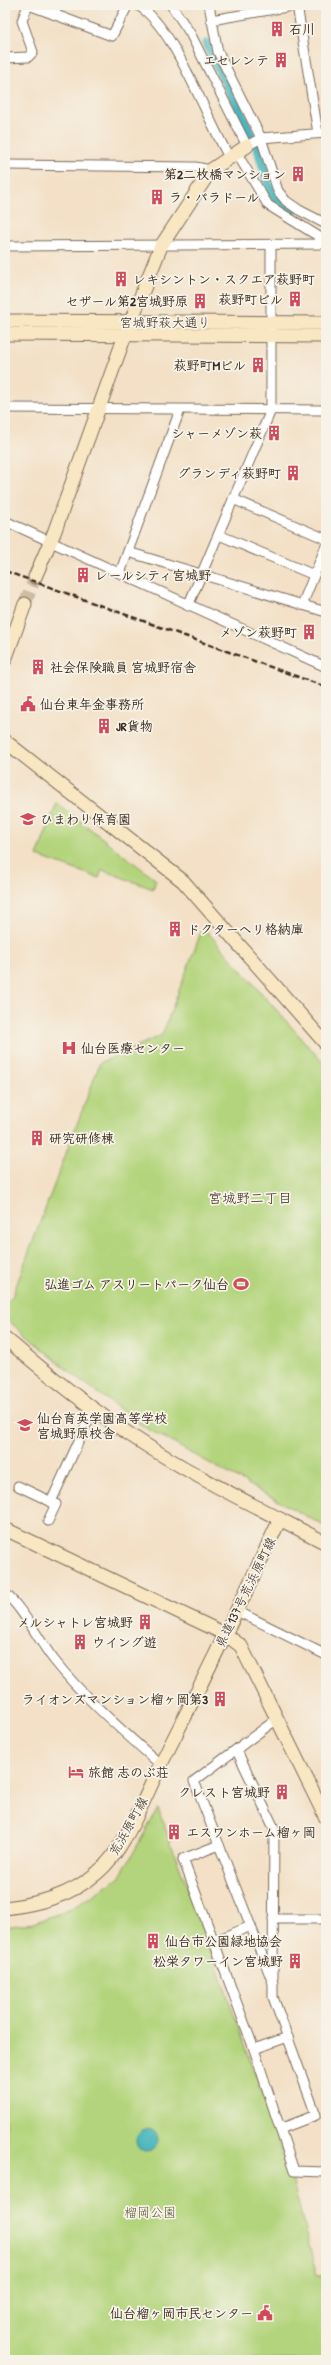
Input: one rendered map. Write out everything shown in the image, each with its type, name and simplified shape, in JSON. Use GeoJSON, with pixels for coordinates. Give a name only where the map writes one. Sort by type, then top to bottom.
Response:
{"type":"FeatureCollection","features":[{"type":"Feature","properties":{"kind":"street"},"geometry":{"type":"LineString","coordinates":[[5,58],[28,57],[33,52],[22,21],[29,5],[112,36],[128,5]]}},
{"type":"Feature","properties":{"kind":"street"},"geometry":{"type":"LineString","coordinates":[[53,14],[59,5]]}},
{"type":"Feature","properties":{"kind":"street"},"geometry":{"type":"LineString","coordinates":[[137,5],[148,11],[168,37],[240,150]]}},
{"type":"Feature","properties":{"kind":"street"},"geometry":{"type":"LineString","coordinates":[[171,5],[190,33],[240,150],[268,205],[326,243]]}},
{"type":"Feature","properties":{"kind":"street"},"geometry":{"type":"LineString","coordinates":[[209,5],[218,52],[260,138],[278,191],[295,207],[326,224]]}},
{"type":"Feature","properties":{"kind":"street"},"geometry":{"type":"LineString","coordinates":[[36,577],[125,335],[161,246],[211,170],[260,138],[322,133],[298,5],[264,8],[211,20]]}},
{"type":"Feature","properties":{"kind":"street"},"geometry":{"type":"LineString","coordinates":[[5,165],[195,167],[211,170]]}},
{"type":"Feature","properties":{"kind":"street"},"geometry":{"type":"LineString","coordinates":[[5,246],[271,246],[326,243]]}},
{"type":"Feature","properties":{"kind":"street"},"geometry":{"type":"LineString","coordinates":[[188,606],[219,536],[271,410],[271,246]]}},
{"type":"Feature","properties":{"kind":"street","name":"宮城野萩大通り"},"geometry":{"type":"LineString","coordinates":[[5,321],[130,322],[271,329],[326,336]]}},
{"type":"Feature","properties":{"kind":"street","name":"宮城野萩大通り"},"geometry":{"type":"LineString","coordinates":[[5,334],[125,335],[271,329],[326,323]]}},
{"type":"Feature","properties":{"kind":"street"},"geometry":{"type":"LineString","coordinates":[[5,408],[326,410]]}},
{"type":"Feature","properties":{"kind":"street"},"geometry":{"type":"LineString","coordinates":[[120,573],[180,410]]}},
{"type":"Feature","properties":{"kind":"street"},"geometry":{"type":"LineString","coordinates":[[233,499],[326,539]]}},
{"type":"Feature","properties":{"kind":"street"},"geometry":{"type":"LineString","coordinates":[[5,521],[120,573],[188,606],[326,667]]}},
{"type":"Feature","properties":{"kind":"street"},"geometry":{"type":"LineString","coordinates":[[219,536],[314,575]]}},
{"type":"Feature","properties":{"kind":"street"},"geometry":{"type":"LineString","coordinates":[[302,605],[326,546]]}},
{"type":"Feature","properties":{"kind":"street"},"geometry":{"type":"LineString","coordinates":[[128,552],[201,576],[326,612]]}},
{"type":"Feature","properties":{"kind":"street"},"geometry":{"type":"LineString","coordinates":[[5,660],[25,604]]}},
{"type":"Feature","properties":{"kind":"street"},"geometry":{"type":"LineString","coordinates":[[5,740],[183,881],[326,1044]]}},
{"type":"Feature","properties":{"kind":"street"},"geometry":{"type":"LineString","coordinates":[[5,1338],[93,1410],[146,1445],[326,1543]]}},
{"type":"Feature","properties":{"kind":"street"},"geometry":{"type":"LineString","coordinates":[[51,1502],[93,1410]]}},
{"type":"Feature","properties":{"kind":"street"},"geometry":{"type":"LineString","coordinates":[[18,1486],[56,1504],[48,1521]]}},
{"type":"Feature","properties":{"kind":"street","name":"県道137号荒浜原町線"},"geometry":{"type":"LineString","coordinates":[[210,1665],[280,1519]]}},
{"type":"Feature","properties":{"kind":"street"},"geometry":{"type":"LineString","coordinates":[[5,1529],[225,1634],[241,1646],[326,1818]]}},
{"type":"Feature","properties":{"kind":"street"},"geometry":{"type":"LineString","coordinates":[[5,1593],[14,1601],[53,1659],[70,1678],[160,1765]]}},
{"type":"Feature","properties":{"kind":"street"},"geometry":{"type":"LineString","coordinates":[[237,1611],[326,1656]]}},
{"type":"Feature","properties":{"kind":"street","name":"荒浜原町線"},"geometry":{"type":"LineString","coordinates":[[5,1908],[37,1904],[60,1896],[76,1888],[97,1873],[110,1859],[127,1832],[210,1665]]}},
{"type":"Feature","properties":{"kind":"street"},"geometry":{"type":"LineString","coordinates":[[273,1983],[194,1781],[277,1720]]}},
{"type":"Feature","properties":{"kind":"street"},"geometry":{"type":"LineString","coordinates":[[237,1750],[274,1828],[273,1997],[316,2115],[280,2129]]}},
{"type":"Feature","properties":{"kind":"street"},"geometry":{"type":"LineString","coordinates":[[219,1845],[183,1859],[254,2049],[294,2172],[326,2172]]}},
{"type":"Feature","properties":{"kind":"street"},"geometry":{"type":"LineString","coordinates":[[273,1919],[326,1919]]}},
{"type":"Feature","properties":{"kind":"street"},"geometry":{"type":"LineString","coordinates":[[214,1941],[251,1926]]}},
{"type":"Feature","properties":{"kind":"street"},"geometry":{"type":"LineString","coordinates":[[254,2049],[288,2037]]}},
{"type":"Feature","properties":{"kind":"green space"},"geometry":{"type":"Polygon","coordinates":[[[57,803],[156,880],[153,889],[102,870],[99,878],[37,856],[57,803]]]}},
{"type":"Feature","properties":{"kind":"green space"},"geometry":{"type":"Polygon","coordinates":[[[203,927],[326,1066],[326,1527],[144,1427],[70,1372],[5,1318],[5,1304],[12,1297],[100,1063],[162,1035],[203,927]]]}},
{"type":"Feature","properties":{"kind":"green space","name":"榴岡公園"},"geometry":{"type":"Polygon","coordinates":[[[158,1809],[214,1958],[291,2175],[317,2276],[326,2276],[326,2360],[5,2360],[5,1927],[33,1923],[71,1909],[119,1878],[158,1809]]]}},
{"type":"Feature","properties":{"kind":"water"},"geometry":{"type":"Polygon","coordinates":[[[147,2129],[155,2132],[158,2140],[155,2148],[147,2151],[139,2148],[136,2140],[139,2132],[147,2129]]]}},
{"type":"Feature","properties":{"kind":"waterway"},"geometry":{"type":"LineString","coordinates":[[207,44],[259,151],[269,187],[276,201],[294,210]]}},
{"type":"Feature","properties":{"kind":"tunnel"},"geometry":{"type":"LineString","coordinates":[[25,604],[35,577]]}},
{"type":"Feature","properties":{"kind":"railway"},"geometry":{"type":"LineString","coordinates":[[5,571],[326,687]]}},
{"type":"Feature","properties":{"kind":"place","name":"石川"},"geometry":{"type":"Point","coordinates":[277,29]}},
{"type":"Feature","properties":{"kind":"place","name":"エセレンテ"},"geometry":{"type":"Point","coordinates":[281,60]}},
{"type":"Feature","properties":{"kind":"place","name":"第2二枚橋マンション"},"geometry":{"type":"Point","coordinates":[298,174]}},
{"type":"Feature","properties":{"kind":"place","name":"ラ・パラドール"},"geometry":{"type":"Point","coordinates":[157,197]}},
{"type":"Feature","properties":{"kind":"place","name":"レキシントン・スクエア萩野町"},"geometry":{"type":"Point","coordinates":[121,279]}},
{"type":"Feature","properties":{"kind":"place","name":"萩野町ビル"},"geometry":{"type":"Point","coordinates":[295,299]}},
{"type":"Feature","properties":{"kind":"place","name":"セザール第2宮城野原"},"geometry":{"type":"Point","coordinates":[200,301]}},
{"type":"Feature","properties":{"kind":"place","name":"萩野町Mビル"},"geometry":{"type":"Point","coordinates":[258,365]}},
{"type":"Feature","properties":{"kind":"place","name":"シャーメゾン萩"},"geometry":{"type":"Point","coordinates":[274,433]}},
{"type":"Feature","properties":{"kind":"place","name":"グランディ萩野町"},"geometry":{"type":"Point","coordinates":[293,473]}},
{"type":"Feature","properties":{"kind":"place","name":"レールシティ宮城野"},"geometry":{"type":"Point","coordinates":[83,575]}},
{"type":"Feature","properties":{"kind":"place","name":"メゾン萩野町"},"geometry":{"type":"Point","coordinates":[309,632]}},
{"type":"Feature","properties":{"kind":"place","name":"社会保険職員 宮城野宿舎"},"geometry":{"type":"Point","coordinates":[38,667]}},
{"type":"Feature","properties":{"kind":"place","name":"仙台東年金事務所"},"geometry":{"type":"Point","coordinates":[28,704]}},
{"type":"Feature","properties":{"kind":"place","name":"JR貨物"},"geometry":{"type":"Point","coordinates":[104,726]}},
{"type":"Feature","properties":{"kind":"place","name":"ひまわり保育園"},"geometry":{"type":"Point","coordinates":[28,819]}},
{"type":"Feature","properties":{"kind":"place","name":"ドクターヘリ格納庫"},"geometry":{"type":"Point","coordinates":[175,929]}},
{"type":"Feature","properties":{"kind":"place","name":"仙台医療センター"},"geometry":{"type":"Point","coordinates":[69,1048]}},
{"type":"Feature","properties":{"kind":"place","name":"研究研修棟"},"geometry":{"type":"Point","coordinates":[37,1138]}},
{"type":"Feature","properties":{"kind":"place","name":"弘進ゴム アスリートパーク仙台"},"geometry":{"type":"Point","coordinates":[241,1284]}},
{"type":"Feature","properties":{"kind":"place","name":"仙台育英学園高等学校 宮城野原校舎"},"geometry":{"type":"Point","coordinates":[25,1425]}},
{"type":"Feature","properties":{"kind":"place","name":"メルシャトレ宮城野"},"geometry":{"type":"Point","coordinates":[145,1622]}},
{"type":"Feature","properties":{"kind":"place","name":"ウイング遊"},"geometry":{"type":"Point","coordinates":[80,1642]}},
{"type":"Feature","properties":{"kind":"place","name":"ライオンズマンション榴ヶ岡第3"},"geometry":{"type":"Point","coordinates":[220,1699]}},
{"type":"Feature","properties":{"kind":"place","name":"旅館 志のぶ荘"},"geometry":{"type":"Point","coordinates":[76,1772]}},
{"type":"Feature","properties":{"kind":"place","name":"クレスト宮城野"},"geometry":{"type":"Point","coordinates":[282,1792]}},
{"type":"Feature","properties":{"kind":"place","name":"エスワンホーム榴ヶ岡"},"geometry":{"type":"Point","coordinates":[174,1832]}},
{"type":"Feature","properties":{"kind":"place","name":"仙台市公園緑地協会"},"geometry":{"type":"Point","coordinates":[153,1941]}},
{"type":"Feature","properties":{"kind":"place","name":"松栄タワーイン宮城野"},"geometry":{"type":"Point","coordinates":[295,1961]}},
{"type":"Feature","properties":{"kind":"place","name":"仙台榴ヶ岡市民センター"},"geometry":{"type":"Point","coordinates":[265,2313]}},
{"type":"Feature","properties":{"kind":"district","name":"宮城野二丁目"},"geometry":{"type":"Point","coordinates":[250,1197]}}]}
